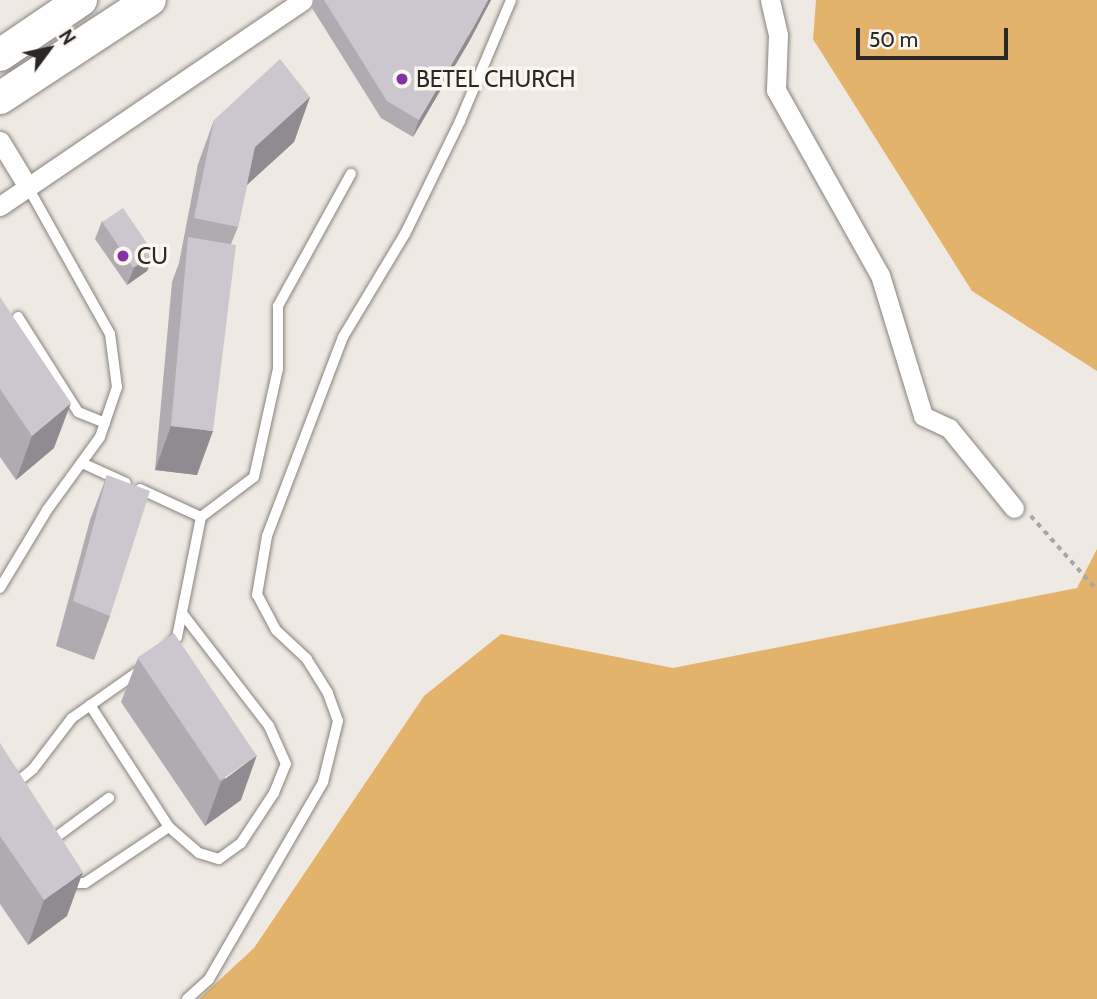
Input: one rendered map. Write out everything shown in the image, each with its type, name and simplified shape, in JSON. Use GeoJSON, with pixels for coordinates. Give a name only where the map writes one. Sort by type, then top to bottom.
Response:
{"type":"FeatureCollection","features":[{"type":"Feature","properties":{"kind":"highway"},"geometry":{"type":"LineString","coordinates":[[0,55],[81,0]]}},
{"type":"Feature","properties":{"kind":"highway"},"geometry":{"type":"LineString","coordinates":[[0,98],[150,0]]}},
{"type":"Feature","properties":{"kind":"street"},"geometry":{"type":"LineString","coordinates":[[0,206],[303,0]]}},
{"type":"Feature","properties":{"kind":"street"},"geometry":{"type":"LineString","coordinates":[[770,0],[778,35],[776,90],[880,275],[923,416],[949,428],[1014,508]]}},
{"type":"Feature","properties":{"kind":"street"},"geometry":{"type":"LineString","coordinates":[[2,145],[28,187]]}},
{"type":"Feature","properties":{"kind":"lane"},"geometry":{"type":"LineString","coordinates":[[187,999],[209,979],[323,782],[338,721],[328,693],[307,659],[276,630],[257,595],[267,536],[343,337],[405,233],[460,121],[511,0]]}},
{"type":"Feature","properties":{"kind":"lane"},"geometry":{"type":"LineString","coordinates":[[160,657],[177,637],[201,517],[254,477],[278,369],[278,306],[351,174]]}},
{"type":"Feature","properties":{"kind":"lane"},"geometry":{"type":"LineString","coordinates":[[0,587],[82,463],[105,423],[117,387],[110,334],[28,187]]}},
{"type":"Feature","properties":{"kind":"lane"},"geometry":{"type":"LineString","coordinates":[[18,317],[78,412],[105,423]]}},
{"type":"Feature","properties":{"kind":"lane"},"geometry":{"type":"LineString","coordinates":[[82,463],[201,517]]}},
{"type":"Feature","properties":{"kind":"lane"},"geometry":{"type":"LineString","coordinates":[[90,705],[169,827],[199,853],[219,859],[241,843],[274,793],[286,764],[269,726],[182,613]]}},
{"type":"Feature","properties":{"kind":"lane"},"geometry":{"type":"LineString","coordinates":[[0,796],[33,769],[72,718],[150,663]]}},
{"type":"Feature","properties":{"kind":"lane"},"geometry":{"type":"LineString","coordinates":[[52,852],[52,838],[109,798]]}},
{"type":"Feature","properties":{"kind":"lane"},"geometry":{"type":"LineString","coordinates":[[62,872],[67,883],[85,883],[169,827]]}},
{"type":"Feature","properties":{"kind":"path"},"geometry":{"type":"LineString","coordinates":[[1014,508],[1039,520],[1097,590]]}},
{"type":"Feature","properties":{"kind":"shaded area"},"geometry":{"type":"Polygon","coordinates":[[[816,0],[1097,0],[1097,371],[972,291],[813,39],[816,0]]]}},
{"type":"Feature","properties":{"kind":"shaded area"},"geometry":{"type":"Polygon","coordinates":[[[1097,549],[1097,999],[199,999],[254,948],[424,696],[501,634],[673,668],[1077,588],[1097,549]]]}},
{"type":"Feature","properties":{"kind":"building","name":"BETEL CHURCH"},"geometry":{"type":"Polygon","coordinates":[[[324,0],[488,0],[419,120],[387,101],[324,0]]]}},
{"type":"Feature","properties":{"kind":"building"},"geometry":{"type":"Polygon","coordinates":[[[280,59],[310,97],[255,147],[238,227],[194,218],[214,120],[280,59]]]}},
{"type":"Feature","properties":{"kind":"building"},"geometry":{"type":"Polygon","coordinates":[[[123,208],[154,254],[133,268],[102,222],[123,208]]]}},
{"type":"Feature","properties":{"kind":"building"},"geometry":{"type":"Polygon","coordinates":[[[188,237],[236,245],[213,431],[171,426],[188,237]]]}},
{"type":"Feature","properties":{"kind":"building"},"geometry":{"type":"Polygon","coordinates":[[[0,297],[71,403],[32,436],[0,389],[0,297]]]}},
{"type":"Feature","properties":{"kind":"building"},"geometry":{"type":"Polygon","coordinates":[[[107,475],[150,491],[110,616],[73,601],[107,475]]]}},
{"type":"Feature","properties":{"kind":"building"},"geometry":{"type":"Polygon","coordinates":[[[174,633],[257,756],[220,780],[138,658],[174,633]]]}},
{"type":"Feature","properties":{"kind":"building"},"geometry":{"type":"Polygon","coordinates":[[[0,743],[83,872],[44,900],[0,836],[0,743]]]}},
{"type":"Feature","properties":{"kind":"place","name":"BETEL CHURCH"},"geometry":{"type":"Point","coordinates":[402,79]}},
{"type":"Feature","properties":{"kind":"place","name":"CU"},"geometry":{"type":"Point","coordinates":[123,256]}}]}
